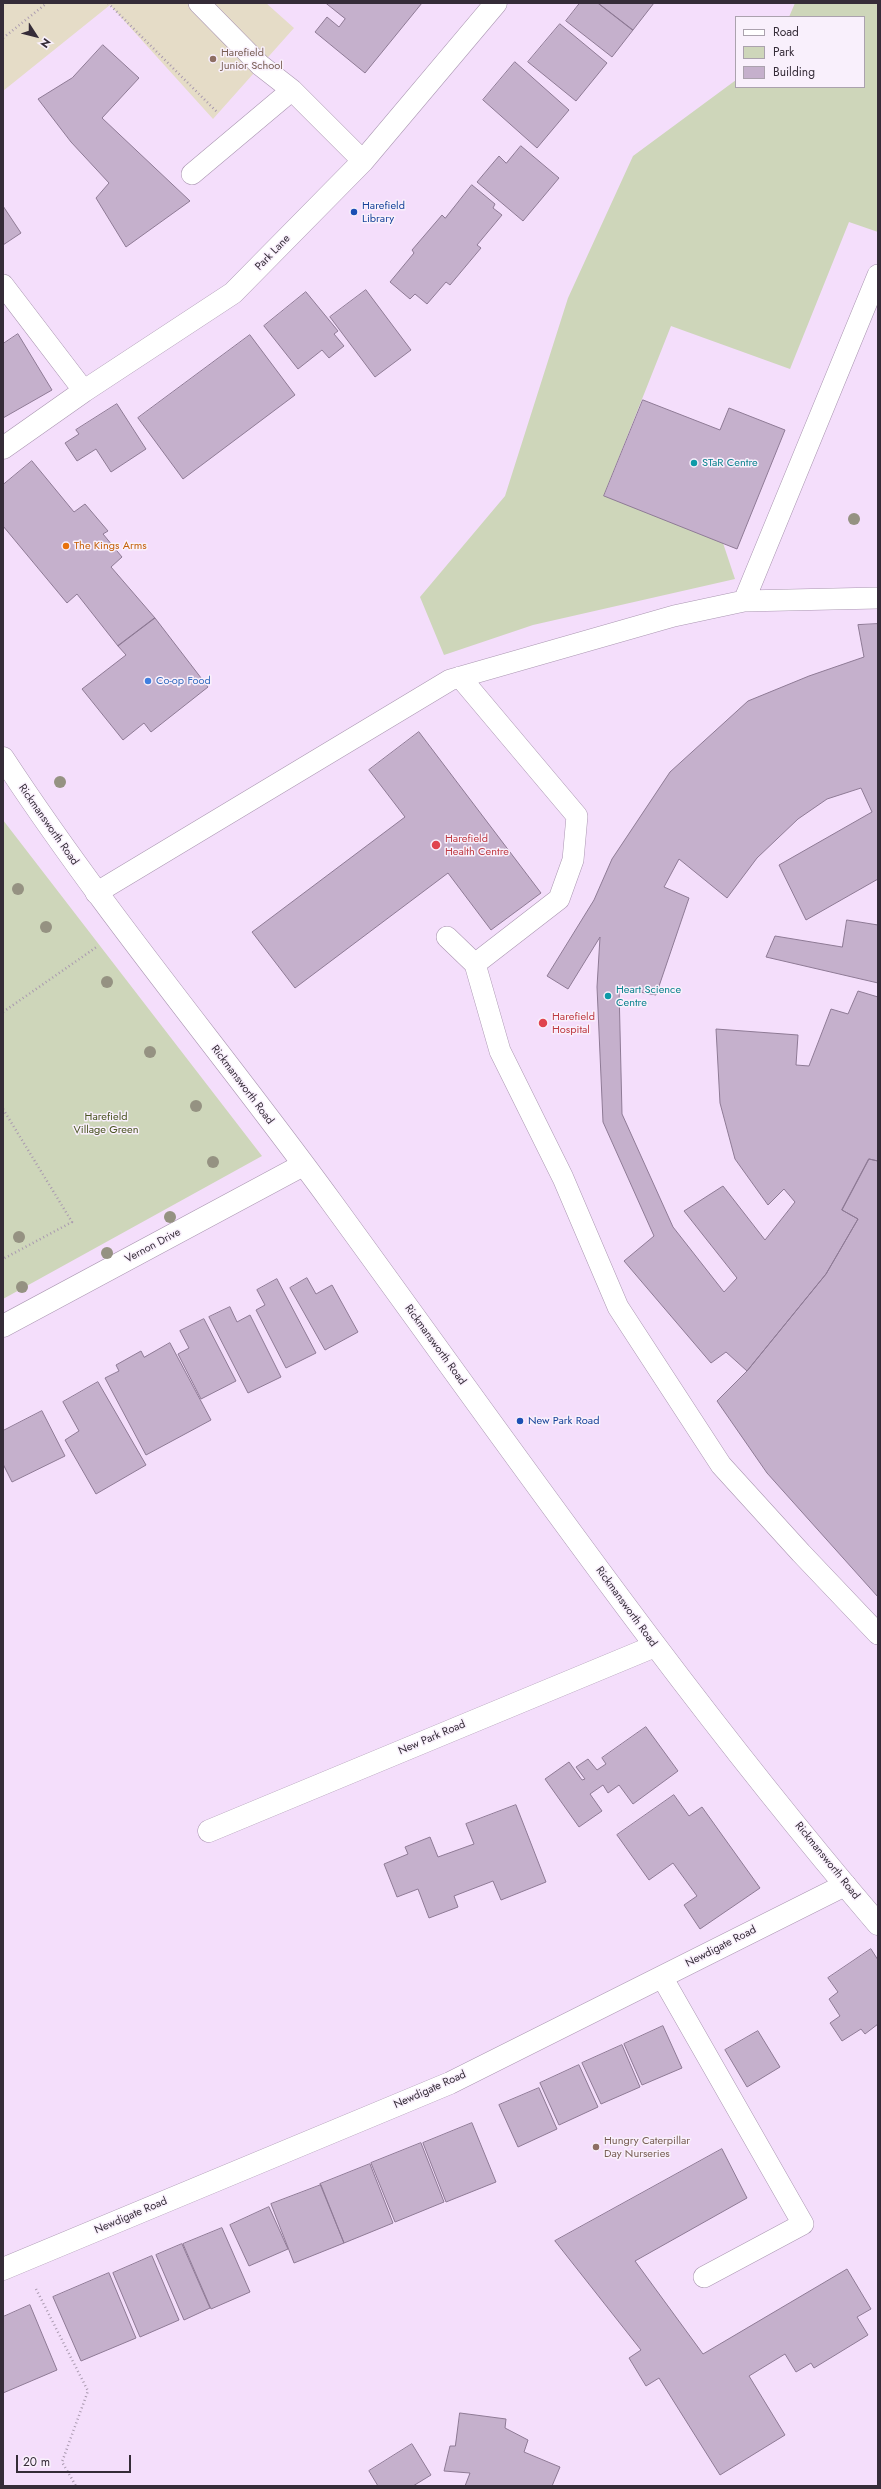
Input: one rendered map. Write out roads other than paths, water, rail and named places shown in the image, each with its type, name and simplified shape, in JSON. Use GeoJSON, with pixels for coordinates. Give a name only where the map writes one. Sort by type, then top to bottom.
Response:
{"type":"FeatureCollection","features":[{"type":"Feature","properties":{"kind":"street","name":"Park Lane"},"geometry":{"type":"LineString","coordinates":[[3,448],[84,391],[233,293],[363,161],[496,3]]}},
{"type":"Feature","properties":{"kind":"street","name":"Rickmansworth Road"},"geometry":{"type":"LineString","coordinates":[[3,758],[96,893],[303,1165],[655,1646],[845,1885],[878,1924]]}},
{"type":"Feature","properties":{"kind":"street","name":"Vernon Drive"},"geometry":{"type":"LineString","coordinates":[[3,1326],[303,1165]]}},
{"type":"Feature","properties":{"kind":"street","name":"New Park Road"},"geometry":{"type":"LineString","coordinates":[[209,1831],[655,1646]]}},
{"type":"Feature","properties":{"kind":"street","name":"Newdigate Road"},"geometry":{"type":"LineString","coordinates":[[13,2265],[450,2083],[845,1885]]}},
{"type":"Feature","properties":{"kind":"lane"},"geometry":{"type":"LineString","coordinates":[[199,3],[260,65],[292,90],[363,161]]}},
{"type":"Feature","properties":{"kind":"lane"},"geometry":{"type":"LineString","coordinates":[[192,174],[292,90]]}},
{"type":"Feature","properties":{"kind":"lane"},"geometry":{"type":"LineString","coordinates":[[744,601],[878,275]]}},
{"type":"Feature","properties":{"kind":"lane"},"geometry":{"type":"LineString","coordinates":[[3,285],[84,391]]}},
{"type":"Feature","properties":{"kind":"lane"},"geometry":{"type":"LineString","coordinates":[[96,893],[450,680],[674,616],[744,601],[878,598]]}},
{"type":"Feature","properties":{"kind":"lane"},"geometry":{"type":"LineString","coordinates":[[460,677],[577,816],[573,860],[559,899],[475,964]]}},
{"type":"Feature","properties":{"kind":"lane"},"geometry":{"type":"LineString","coordinates":[[447,937],[475,964],[500,1051],[563,1178],[618,1307],[721,1464],[801,1553],[878,1634]]}},
{"type":"Feature","properties":{"kind":"lane"},"geometry":{"type":"LineString","coordinates":[[662,1977],[803,2224],[704,2277]]}},
{"type":"Feature","properties":{"kind":"place","name":"Harefield Junior School"},"geometry":{"type":"Point","coordinates":[213,59]}},
{"type":"Feature","properties":{"kind":"place","name":"Harefield Library"},"geometry":{"type":"Point","coordinates":[354,212]}},
{"type":"Feature","properties":{"kind":"place","name":"STaR Centre"},"geometry":{"type":"Point","coordinates":[694,463]}},
{"type":"Feature","properties":{"kind":"place","name":"The Kings Arms"},"geometry":{"type":"Point","coordinates":[66,546]}},
{"type":"Feature","properties":{"kind":"place","name":"Co-op Food"},"geometry":{"type":"Point","coordinates":[148,681]}},
{"type":"Feature","properties":{"kind":"place","name":"Harefield Health Centre"},"geometry":{"type":"Point","coordinates":[436,845]}},
{"type":"Feature","properties":{"kind":"place","name":"Heart Science Centre"},"geometry":{"type":"Point","coordinates":[608,996]}},
{"type":"Feature","properties":{"kind":"place","name":"Harefield Hospital"},"geometry":{"type":"Point","coordinates":[543,1023]}},
{"type":"Feature","properties":{"kind":"place","name":"New Park Road"},"geometry":{"type":"Point","coordinates":[520,1421]}},
{"type":"Feature","properties":{"kind":"place","name":"Hungry Caterpillar Day Nurseries"},"geometry":{"type":"Point","coordinates":[596,2147]}},
{"type":"Feature","properties":{"kind":"park label","name":"Harefield Village Green"},"geometry":{"type":"Point","coordinates":[106,1123]}}]}
